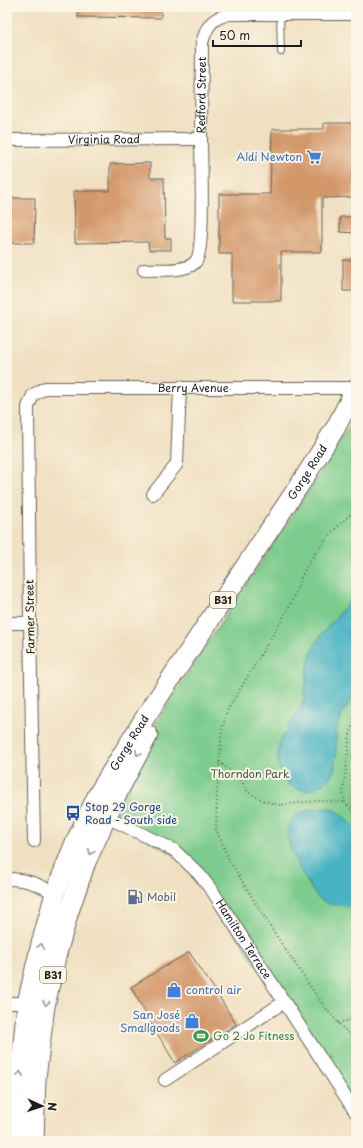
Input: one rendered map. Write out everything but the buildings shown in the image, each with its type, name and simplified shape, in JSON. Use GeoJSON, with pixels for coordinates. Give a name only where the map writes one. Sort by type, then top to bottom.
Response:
{"type":"FeatureCollection","features":[{"type":"Feature","properties":{"kind":"main road","name":"Gorge Road"},"geometry":{"type":"LineString","coordinates":[[34,1141],[36,1078],[46,1006],[56,957],[69,911],[86,862],[108,777],[146,716],[306,475],[336,427],[356,388]]}},
{"type":"Feature","properties":{"kind":"main road","name":"Gorge Road"},"geometry":{"type":"LineString","coordinates":[[17,1141],[20,1072],[27,1003],[55,893],[74,845],[121,786],[151,731],[205,645],[333,453],[356,414]]}},
{"type":"Feature","properties":{"kind":"street","name":"Redford Street"},"geometry":{"type":"LineString","coordinates":[[144,270],[189,267],[197,261],[200,251],[202,43],[205,31],[220,17],[239,10],[280,14],[356,14]]}},
{"type":"Feature","properties":{"kind":"street","name":"Virginia Road"},"geometry":{"type":"LineString","coordinates":[[7,140],[201,139]]}},
{"type":"Feature","properties":{"kind":"street"},"geometry":{"type":"LineString","coordinates":[[153,494],[177,464],[180,387]]}},
{"type":"Feature","properties":{"kind":"street","name":"Berry Avenue"},"geometry":{"type":"LineString","coordinates":[[33,395],[45,388],[356,388]]}},
{"type":"Feature","properties":{"kind":"street","name":"Farmer Street"},"geometry":{"type":"LineString","coordinates":[[33,395],[28,407],[34,841]]}},
{"type":"Feature","properties":{"kind":"street"},"geometry":{"type":"LineString","coordinates":[[7,623],[30,623]]}},
{"type":"Feature","properties":{"kind":"street","name":"Hamilton Terrace"},"geometry":{"type":"LineString","coordinates":[[98,813],[174,850],[199,874],[213,892],[356,1113]]}},
{"type":"Feature","properties":{"kind":"street"},"geometry":{"type":"LineString","coordinates":[[7,879],[20,879],[34,883],[55,893]]}},
{"type":"Feature","properties":{"kind":"street"},"geometry":{"type":"LineString","coordinates":[[165,1080],[284,1002]]}},
{"type":"Feature","properties":{"kind":"street"},"geometry":{"type":"LineString","coordinates":[[7,1003],[27,1003]]}},
{"type":"Feature","properties":{"kind":"lane"},"geometry":{"type":"LineString","coordinates":[[280,14],[281,52]]}},
{"type":"Feature","properties":{"kind":"path"},"geometry":{"type":"LineString","coordinates":[[356,509],[333,531],[311,559],[303,573],[290,606],[227,711],[222,730],[216,797],[216,829],[229,860],[273,931],[323,1005],[338,1023],[356,1040]]}},
{"type":"Feature","properties":{"kind":"path"},"geometry":{"type":"LineString","coordinates":[[356,711],[350,735],[343,792],[345,802],[356,815]]}},
{"type":"Feature","properties":{"kind":"path"},"geometry":{"type":"LineString","coordinates":[[219,762],[239,777],[248,792],[264,801],[280,805],[316,802],[345,802]]}},
{"type":"Feature","properties":{"kind":"path"},"geometry":{"type":"LineString","coordinates":[[338,1023],[356,1018]]}},
{"type":"Feature","properties":{"kind":"green space","name":"Thorndon Park"},"geometry":{"type":"Polygon","coordinates":[[[356,414],[356,1113],[188,863],[107,816],[151,731],[333,453],[356,414]]]}},
{"type":"Feature","properties":{"kind":"water"},"geometry":{"type":"Polygon","coordinates":[[[356,596],[356,687],[350,703],[342,714],[337,727],[334,770],[324,783],[313,789],[296,789],[286,782],[283,773],[280,770],[278,764],[279,743],[302,705],[309,659],[315,646],[321,635],[356,596]]]}},
{"type":"Feature","properties":{"kind":"water"},"geometry":{"type":"Polygon","coordinates":[[[329,808],[340,813],[356,828],[356,909],[348,906],[330,904],[319,898],[300,869],[289,843],[288,827],[294,817],[303,812],[329,808]]]}},
{"type":"Feature","properties":{"kind":"place","name":"Aldi Newton"},"geometry":{"type":"Point","coordinates":[314,157]}},
{"type":"Feature","properties":{"kind":"place","name":"Stop 29 Gorge Road - South side"},"geometry":{"type":"Point","coordinates":[73,813]}},
{"type":"Feature","properties":{"kind":"place","name":"Mobil"},"geometry":{"type":"Point","coordinates":[135,897]}},
{"type":"Feature","properties":{"kind":"place","name":"control air"},"geometry":{"type":"Point","coordinates":[174,990]}},
{"type":"Feature","properties":{"kind":"place","name":"San José Smallgoods"},"geometry":{"type":"Point","coordinates":[192,1021]}},
{"type":"Feature","properties":{"kind":"place","name":"Go 2 Jo Fitness"},"geometry":{"type":"Point","coordinates":[201,1036]}}]}
